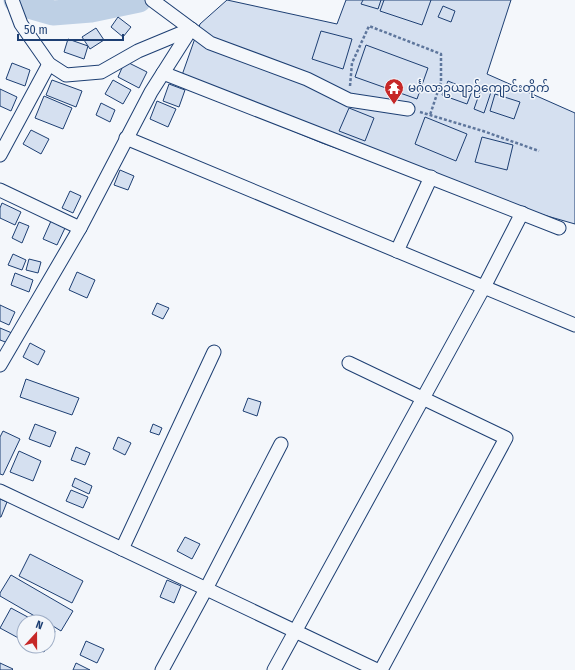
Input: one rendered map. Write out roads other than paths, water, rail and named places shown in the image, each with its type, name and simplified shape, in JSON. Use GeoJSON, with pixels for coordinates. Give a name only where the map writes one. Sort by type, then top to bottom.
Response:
{"type":"FeatureCollection","features":[{"type":"Feature","properties":{"kind":"street"},"geometry":{"type":"LineString","coordinates":[[12,0],[21,24],[49,64],[66,75],[101,72],[138,51],[191,29]]}},
{"type":"Feature","properties":{"kind":"street"},"geometry":{"type":"LineString","coordinates":[[157,4],[210,43],[307,79],[349,100],[408,109]]}},
{"type":"Feature","properties":{"kind":"street"},"geometry":{"type":"LineString","coordinates":[[0,365],[80,228],[150,92],[191,29]]}},
{"type":"Feature","properties":{"kind":"street"},"geometry":{"type":"LineString","coordinates":[[0,155],[49,64]]}},
{"type":"Feature","properties":{"kind":"street"},"geometry":{"type":"LineString","coordinates":[[162,73],[559,228]]}},
{"type":"Feature","properties":{"kind":"street"},"geometry":{"type":"LineString","coordinates":[[126,138],[575,325]]}},
{"type":"Feature","properties":{"kind":"street"},"geometry":{"type":"LineString","coordinates":[[397,251],[431,177]]}},
{"type":"Feature","properties":{"kind":"street"},"geometry":{"type":"LineString","coordinates":[[0,190],[80,228]]}},
{"type":"Feature","properties":{"kind":"street"},"geometry":{"type":"LineString","coordinates":[[274,670],[424,398],[522,213]]}},
{"type":"Feature","properties":{"kind":"street"},"geometry":{"type":"LineString","coordinates":[[122,549],[214,352]]}},
{"type":"Feature","properties":{"kind":"street"},"geometry":{"type":"LineString","coordinates":[[349,363],[506,438],[381,670]]}},
{"type":"Feature","properties":{"kind":"street"},"geometry":{"type":"LineString","coordinates":[[162,670],[281,444]]}},
{"type":"Feature","properties":{"kind":"street"},"geometry":{"type":"LineString","coordinates":[[0,491],[377,670]]}},
{"type":"Feature","properties":{"kind":"waterway"},"geometry":{"type":"LineString","coordinates":[[16,0],[25,5],[53,13],[91,10],[139,0]]}},
{"type":"Feature","properties":{"kind":"place","name":"မင်္ဂလာဥယျာဉ်ကျောင်းတိုက်"},"geometry":{"type":"Point","coordinates":[394,105]}}]}
